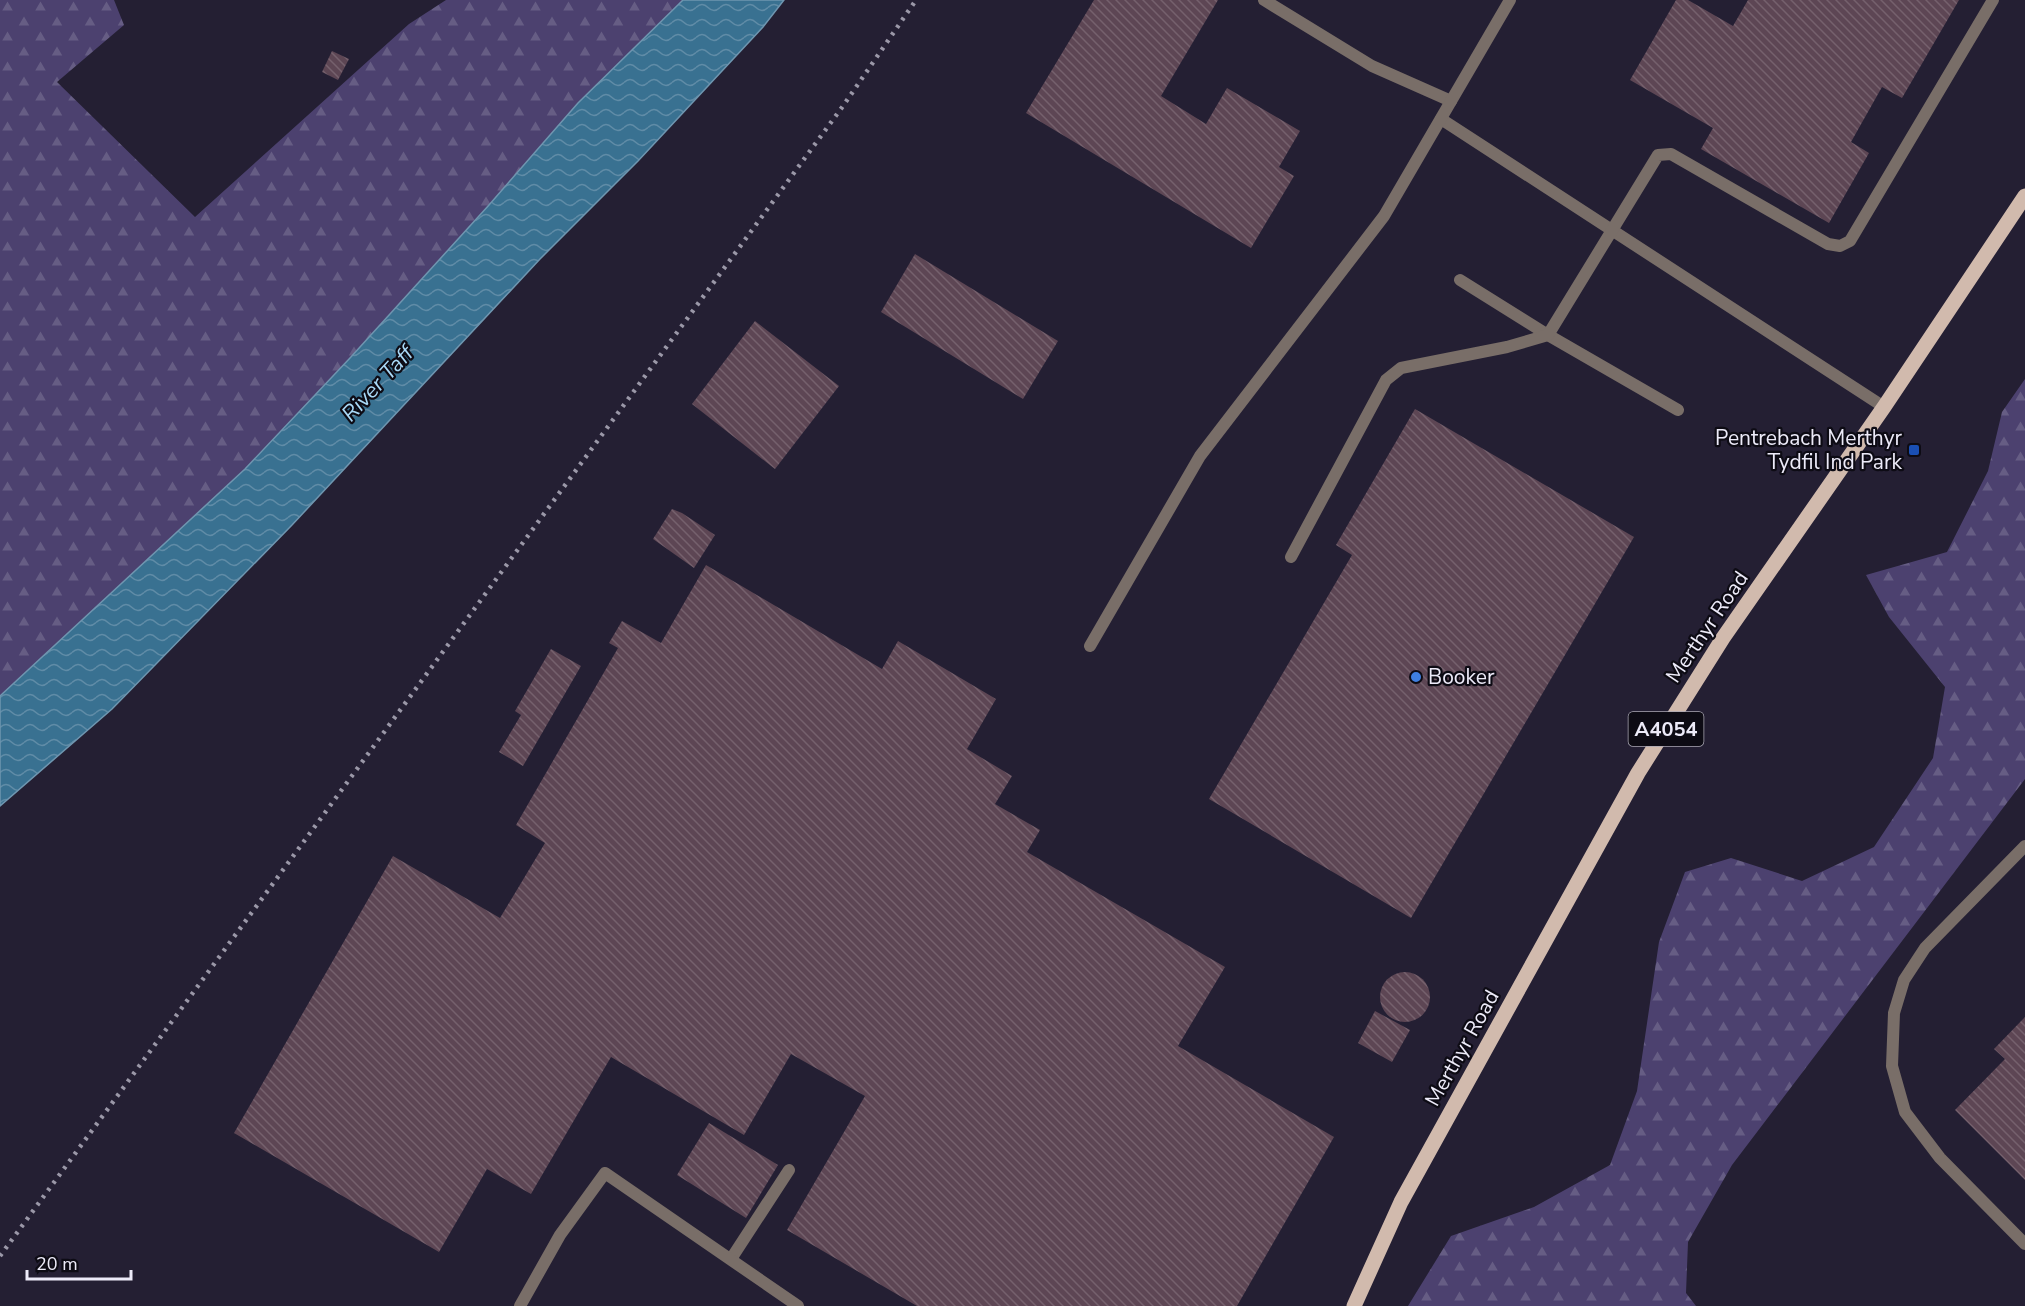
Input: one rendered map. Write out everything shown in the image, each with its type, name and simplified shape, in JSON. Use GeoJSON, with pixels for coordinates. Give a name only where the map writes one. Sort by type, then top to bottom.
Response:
{"type":"FeatureCollection","features":[{"type":"Feature","properties":{"kind":"main road","name":"Merthyr Road"},"geometry":{"type":"LineString","coordinates":[[1358,1302],[1401,1202],[1638,773],[1723,638],[1884,407],[2025,196]]}},
{"type":"Feature","properties":{"kind":"lane"},"geometry":{"type":"LineString","coordinates":[[1264,0],[1372,66],[1451,101]]}},
{"type":"Feature","properties":{"kind":"lane"},"geometry":{"type":"LineString","coordinates":[[1290,557],[1386,380],[1401,368],[1507,347],[1548,335],[1658,155],[1671,153],[1828,244],[1840,246],[1850,241],[1993,0]]}},
{"type":"Feature","properties":{"kind":"lane"},"geometry":{"type":"LineString","coordinates":[[1090,646],[1200,456],[1384,216],[1441,119],[1505,2]]}},
{"type":"Feature","properties":{"kind":"lane"},"geometry":{"type":"LineString","coordinates":[[1441,119],[1884,407]]}},
{"type":"Feature","properties":{"kind":"lane"},"geometry":{"type":"LineString","coordinates":[[1460,280],[1548,335],[1678,410]]}},
{"type":"Feature","properties":{"kind":"lane"},"geometry":{"type":"LineString","coordinates":[[2025,846],[1925,948],[1904,980],[1894,1013],[1892,1066],[1905,1112],[1940,1158],[2025,1244]]}},
{"type":"Feature","properties":{"kind":"lane"},"geometry":{"type":"LineString","coordinates":[[731,1259],[789,1170]]}},
{"type":"Feature","properties":{"kind":"lane"},"geometry":{"type":"LineString","coordinates":[[520,1306],[560,1235],[605,1173],[798,1306]]}},
{"type":"Feature","properties":{"kind":"green space"},"geometry":{"type":"Polygon","coordinates":[[[0,0],[114,0],[124,25],[57,82],[195,217],[409,24],[446,0],[683,0],[578,103],[350,358],[245,469],[0,696],[0,0]]]}},
{"type":"Feature","properties":{"kind":"green space"},"geometry":{"type":"Polygon","coordinates":[[[2025,379],[2025,779],[1732,1165],[1688,1242],[1686,1293],[1696,1306],[1408,1306],[1451,1236],[1534,1207],[1610,1165],[1637,1091],[1659,942],[1685,872],[1731,858],[1802,881],[1874,847],[1933,758],[1945,687],[1889,617],[1866,575],[1947,552],[1988,471],[2002,412],[2025,379]]]}},
{"type":"Feature","properties":{"kind":"water","name":"River Taff"},"geometry":{"type":"Polygon","coordinates":[[[683,0],[784,0],[763,27],[638,161],[540,259],[292,525],[112,709],[0,806],[0,696],[245,469],[350,358],[578,103],[683,0]]]}},
{"type":"Feature","properties":{"kind":"building"},"geometry":{"type":"Polygon","coordinates":[[[1094,0],[1218,0],[1161,96],[1206,124],[1227,88],[1300,131],[1279,167],[1294,176],[1251,248],[1026,113],[1094,0]]]}},
{"type":"Feature","properties":{"kind":"building"},"geometry":{"type":"Polygon","coordinates":[[[1676,0],[1688,0],[1733,26],[1748,0],[1959,0],[1902,98],[1882,87],[1851,142],[1869,153],[1829,223],[1701,149],[1713,128],[1630,80],[1676,0]]]}},
{"type":"Feature","properties":{"kind":"building"},"geometry":{"type":"Polygon","coordinates":[[[332,51],[349,59],[338,80],[322,72],[332,51]]]}},
{"type":"Feature","properties":{"kind":"building"},"geometry":{"type":"Polygon","coordinates":[[[915,254],[1058,341],[1023,399],[881,312],[915,254]]]}},
{"type":"Feature","properties":{"kind":"building"},"geometry":{"type":"Polygon","coordinates":[[[755,321],[839,386],[775,469],[692,404],[755,321]]]}},
{"type":"Feature","properties":{"kind":"building","name":"Booker"},"geometry":{"type":"Polygon","coordinates":[[[1415,409],[1634,537],[1411,918],[1209,799],[1352,555],[1336,545],[1415,409]]]}},
{"type":"Feature","properties":{"kind":"building"},"geometry":{"type":"Polygon","coordinates":[[[672,509],[715,535],[694,568],[653,539],[672,509]]]}},
{"type":"Feature","properties":{"kind":"building"},"geometry":{"type":"Polygon","coordinates":[[[706,565],[882,669],[898,641],[996,699],[967,749],[1012,776],[995,804],[1040,830],[1027,852],[1225,967],[1178,1046],[1334,1137],[1237,1306],[917,1306],[787,1230],[865,1096],[791,1054],[744,1135],[611,1057],[531,1194],[487,1169],[439,1252],[234,1133],[393,856],[500,918],[545,843],[516,825],[618,648],[609,643],[622,621],[661,643],[706,565]]]}},
{"type":"Feature","properties":{"kind":"building"},"geometry":{"type":"Polygon","coordinates":[[[551,649],[581,666],[523,766],[499,752],[521,715],[515,711],[551,649]]]}},
{"type":"Feature","properties":{"kind":"building"},"geometry":{"type":"Polygon","coordinates":[[[1405,972],[1414,974],[1425,983],[1430,997],[1428,1006],[1419,1017],[1405,1022],[1396,1020],[1385,1011],[1380,997],[1382,988],[1391,977],[1405,972]]]}},
{"type":"Feature","properties":{"kind":"building"},"geometry":{"type":"Polygon","coordinates":[[[1375,1011],[1410,1030],[1392,1062],[1358,1043],[1375,1011]]]}},
{"type":"Feature","properties":{"kind":"building"},"geometry":{"type":"Polygon","coordinates":[[[2025,1017],[2025,1180],[1955,1110],[2005,1059],[1994,1049],[2025,1017]]]}},
{"type":"Feature","properties":{"kind":"building"},"geometry":{"type":"Polygon","coordinates":[[[709,1123],[778,1165],[746,1218],[677,1175],[709,1123]]]}},
{"type":"Feature","properties":{"kind":"railway"},"geometry":{"type":"LineString","coordinates":[[0,1256],[843,106],[916,0]]}},
{"type":"Feature","properties":{"kind":"place","name":"Pentrebach Merthyr Tydfil Ind Park"},"geometry":{"type":"Point","coordinates":[1914,450]}},
{"type":"Feature","properties":{"kind":"place","name":"Booker"},"geometry":{"type":"Point","coordinates":[1416,677]}}]}
